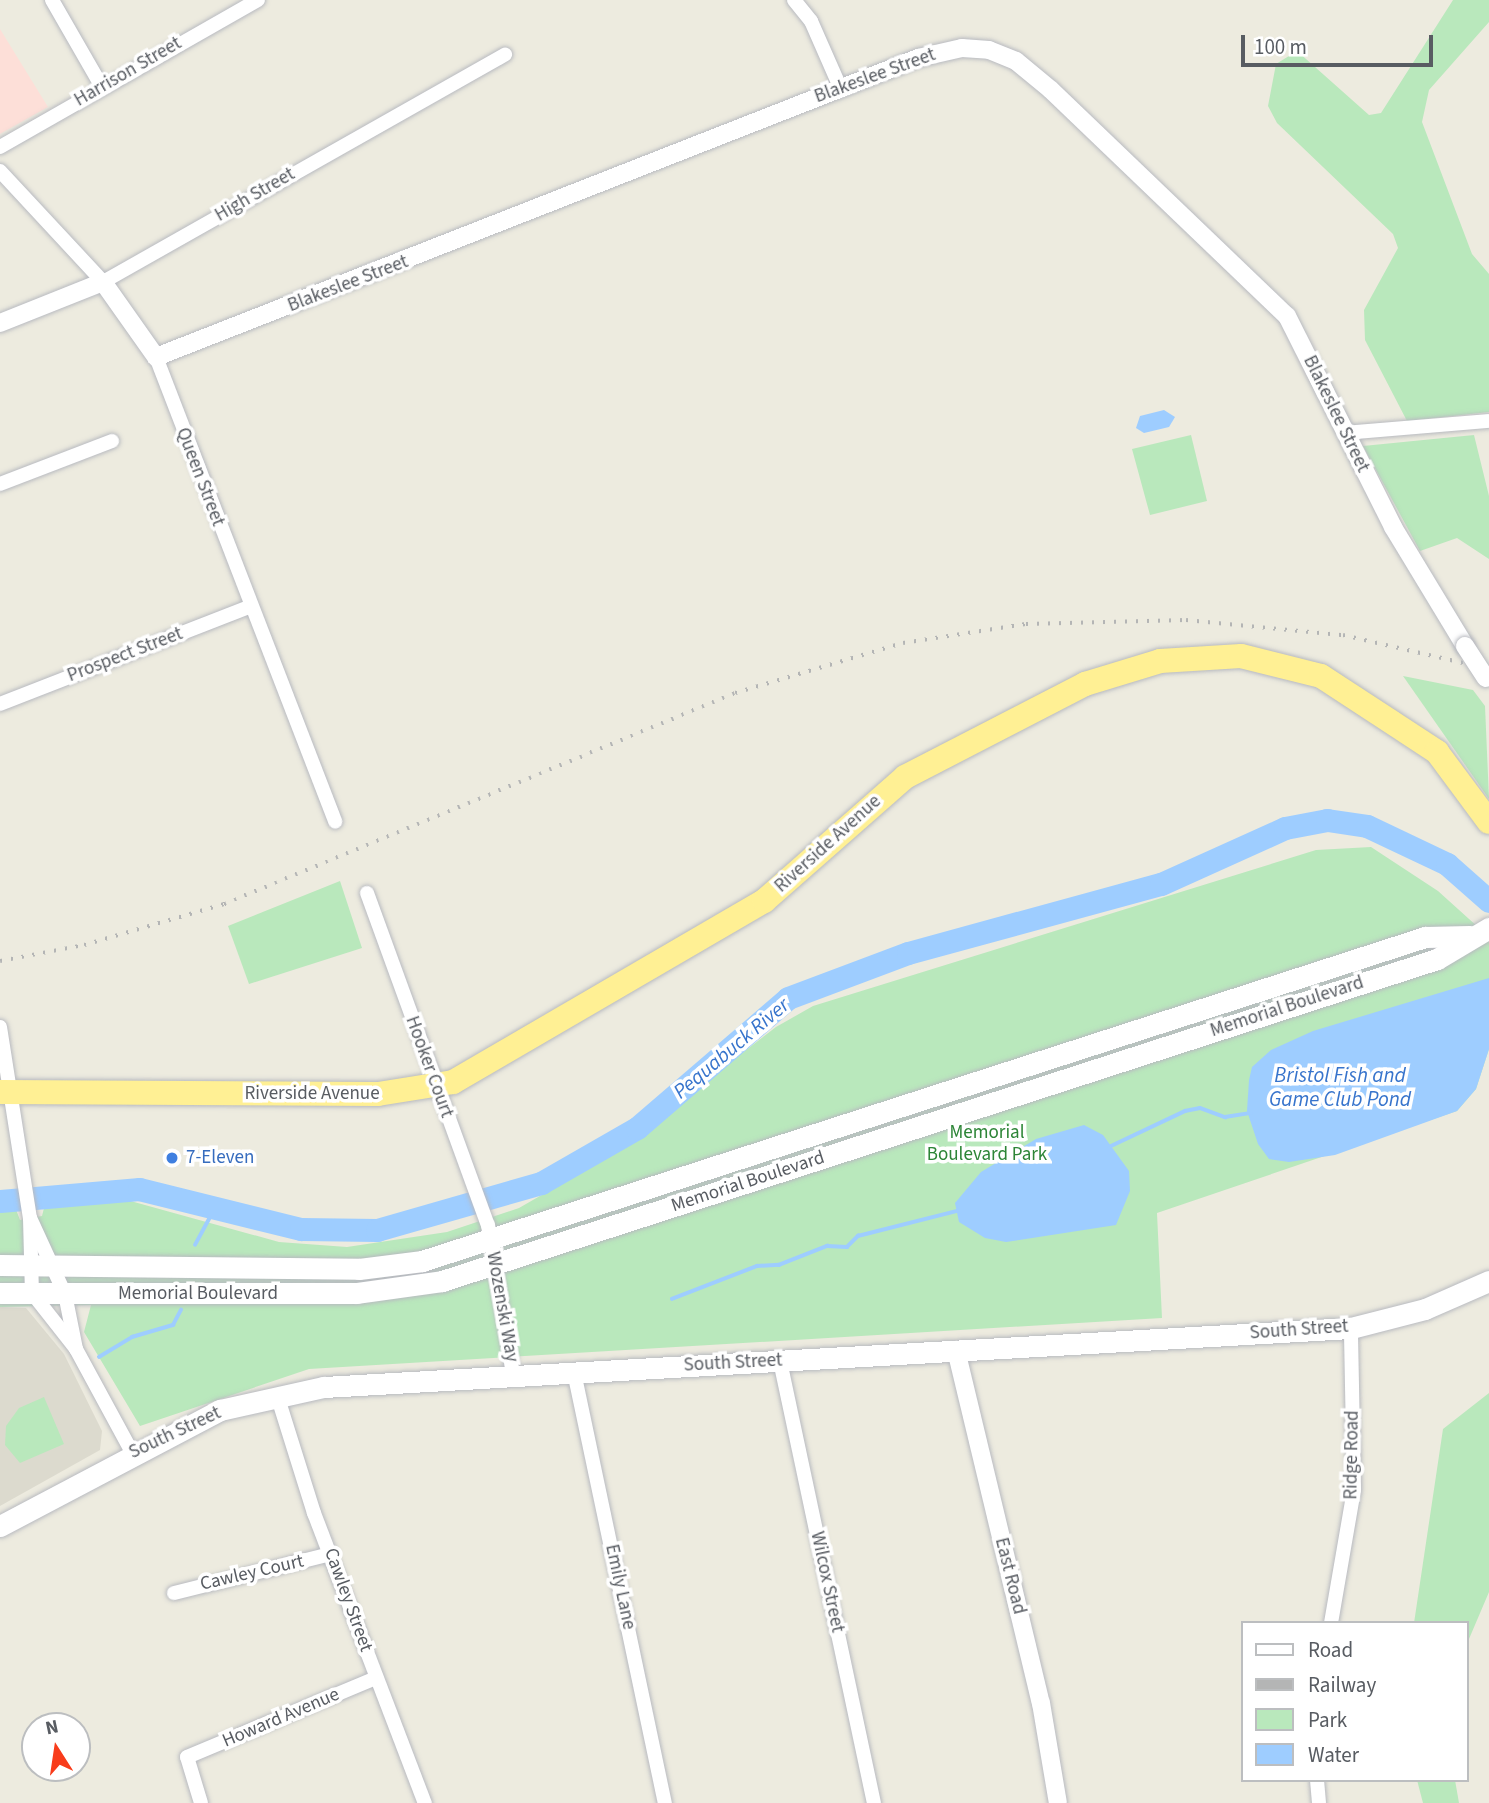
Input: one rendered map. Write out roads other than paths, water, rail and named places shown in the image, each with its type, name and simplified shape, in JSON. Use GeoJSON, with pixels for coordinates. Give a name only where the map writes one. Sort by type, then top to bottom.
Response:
{"type":"FeatureCollection","features":[{"type":"Feature","properties":{"kind":"highway","name":"Riverside Avenue"},"geometry":{"type":"LineString","coordinates":[[5,1092],[378,1094],[435,1088],[490,1063],[764,901],[905,777],[1085,684],[1133,667],[1233,656],[1321,676],[1437,752],[1489,822]]}},
{"type":"Feature","properties":{"kind":"main road","name":"Memorial Boulevard"},"geometry":{"type":"LineString","coordinates":[[0,1265],[359,1269],[422,1261],[1425,937],[1479,932]]}},
{"type":"Feature","properties":{"kind":"main road","name":"Memorial Boulevard"},"geometry":{"type":"LineString","coordinates":[[0,1293],[357,1293],[442,1281],[1437,959],[1479,932]]}},
{"type":"Feature","properties":{"kind":"main road","name":"South Street"},"geometry":{"type":"LineString","coordinates":[[0,1526],[132,1452],[220,1410],[277,1395],[513,1374],[1351,1328],[1425,1309],[1489,1282]]}},
{"type":"Feature","properties":{"kind":"street"},"geometry":{"type":"LineString","coordinates":[[52,0],[102,87]]}},
{"type":"Feature","properties":{"kind":"street","name":"Harrison Street"},"geometry":{"type":"LineString","coordinates":[[0,147],[258,0]]}},
{"type":"Feature","properties":{"kind":"street"},"geometry":{"type":"LineString","coordinates":[[794,0],[811,20],[840,87]]}},
{"type":"Feature","properties":{"kind":"street","name":"Blakeslee Street"},"geometry":{"type":"LineString","coordinates":[[156,357],[542,210],[840,87],[962,48],[1016,61],[1273,300],[1465,646],[1488,681]]}},
{"type":"Feature","properties":{"kind":"street","name":"High Street"},"geometry":{"type":"LineString","coordinates":[[0,323],[103,282],[505,55]]}},
{"type":"Feature","properties":{"kind":"street","name":"Queen Street"},"geometry":{"type":"LineString","coordinates":[[0,171],[103,282],[156,357],[249,607],[335,822]]}},
{"type":"Feature","properties":{"kind":"street"},"geometry":{"type":"LineString","coordinates":[[1345,433],[1489,421]]}},
{"type":"Feature","properties":{"kind":"street"},"geometry":{"type":"LineString","coordinates":[[0,484],[112,442]]}},
{"type":"Feature","properties":{"kind":"street","name":"Prospect Street"},"geometry":{"type":"LineString","coordinates":[[0,704],[249,607]]}},
{"type":"Feature","properties":{"kind":"street","name":"Hooker Court"},"geometry":{"type":"LineString","coordinates":[[368,893],[435,1088],[486,1219],[490,1240]]}},
{"type":"Feature","properties":{"kind":"street"},"geometry":{"type":"LineString","coordinates":[[0,1027],[5,1092],[22,1163],[30,1218],[27,1266],[32,1293],[76,1349],[132,1452]]}},
{"type":"Feature","properties":{"kind":"street"},"geometry":{"type":"LineString","coordinates":[[30,1218],[55,1266],[65,1294],[76,1349]]}},
{"type":"Feature","properties":{"kind":"street","name":"Wozenski Way"},"geometry":{"type":"LineString","coordinates":[[490,1240],[513,1374]]}},
{"type":"Feature","properties":{"kind":"street","name":"Ridge Road"},"geometry":{"type":"LineString","coordinates":[[1331,1621],[1354,1490],[1351,1328]]}},
{"type":"Feature","properties":{"kind":"street","name":"East Road"},"geometry":{"type":"LineString","coordinates":[[956,1350],[1041,1703],[1058,1803]]}},
{"type":"Feature","properties":{"kind":"street","name":"Wilcox Street"},"geometry":{"type":"LineString","coordinates":[[780,1361],[874,1803]]}},
{"type":"Feature","properties":{"kind":"street","name":"Emily Lane"},"geometry":{"type":"LineString","coordinates":[[574,1372],[665,1803]]}},
{"type":"Feature","properties":{"kind":"street","name":"Cawley Street"},"geometry":{"type":"LineString","coordinates":[[277,1395],[331,1554],[425,1803]]}},
{"type":"Feature","properties":{"kind":"street","name":"Cawley Court"},"geometry":{"type":"LineString","coordinates":[[174,1593],[331,1554]]}},
{"type":"Feature","properties":{"kind":"street","name":"Howard Avenue"},"geometry":{"type":"LineString","coordinates":[[201,1803],[187,1758],[376,1678]]}},
{"type":"Feature","properties":{"kind":"street"},"geometry":{"type":"LineString","coordinates":[[1317,1782],[1319,1803]]}},
{"type":"Feature","properties":{"kind":"water"},"geometry":{"type":"Polygon","coordinates":[[[1164,410],[1175,417],[1169,427],[1144,433],[1136,428],[1140,416],[1164,410]]]}},
{"type":"Feature","properties":{"kind":"water","name":"Bristol Fish and Game Club Pond"},"geometry":{"type":"Polygon","coordinates":[[[1489,978],[1489,1049],[1476,1089],[1457,1111],[1335,1155],[1289,1162],[1269,1159],[1258,1144],[1247,1111],[1252,1067],[1271,1050],[1313,1031],[1489,978]]]}},
{"type":"Feature","properties":{"kind":"water"},"geometry":{"type":"Polygon","coordinates":[[[1084,1125],[1103,1135],[1129,1171],[1130,1191],[1116,1225],[1006,1242],[985,1238],[959,1222],[955,1203],[981,1172],[1036,1139],[1084,1125]]]}},
{"type":"Feature","properties":{"kind":"waterway","name":"Pequabuck River"},"geometry":{"type":"LineString","coordinates":[[0,1201],[139,1189],[301,1229],[377,1230],[541,1183],[637,1128],[788,998],[908,953],[1161,884],[1285,828],[1327,820],[1367,826],[1447,864],[1489,901]]}},
{"type":"Feature","properties":{"kind":"waterway"},"geometry":{"type":"LineString","coordinates":[[1109,1147],[1185,1111],[1200,1108],[1225,1117],[1251,1113]]}},
{"type":"Feature","properties":{"kind":"waterway"},"geometry":{"type":"LineString","coordinates":[[195,1245],[215,1208]]}},
{"type":"Feature","properties":{"kind":"waterway"},"geometry":{"type":"LineString","coordinates":[[672,1299],[757,1266],[779,1265],[827,1246],[847,1247],[858,1236],[957,1211]]}},
{"type":"Feature","properties":{"kind":"waterway"},"geometry":{"type":"LineString","coordinates":[[99,1357],[132,1337],[173,1325],[181,1310]]}},
{"type":"Feature","properties":{"kind":"railway"},"geometry":{"type":"LineString","coordinates":[[0,961],[84,945],[224,904],[735,693],[903,643],[1026,624],[1186,620],[1343,635],[1489,669]]}},
{"type":"Feature","properties":{"kind":"place","name":"7-Eleven"},"geometry":{"type":"Point","coordinates":[172,1158]}},
{"type":"Feature","properties":{"kind":"park label","name":"Memorial Boulevard Park"},"geometry":{"type":"Point","coordinates":[987,1144]}}]}
